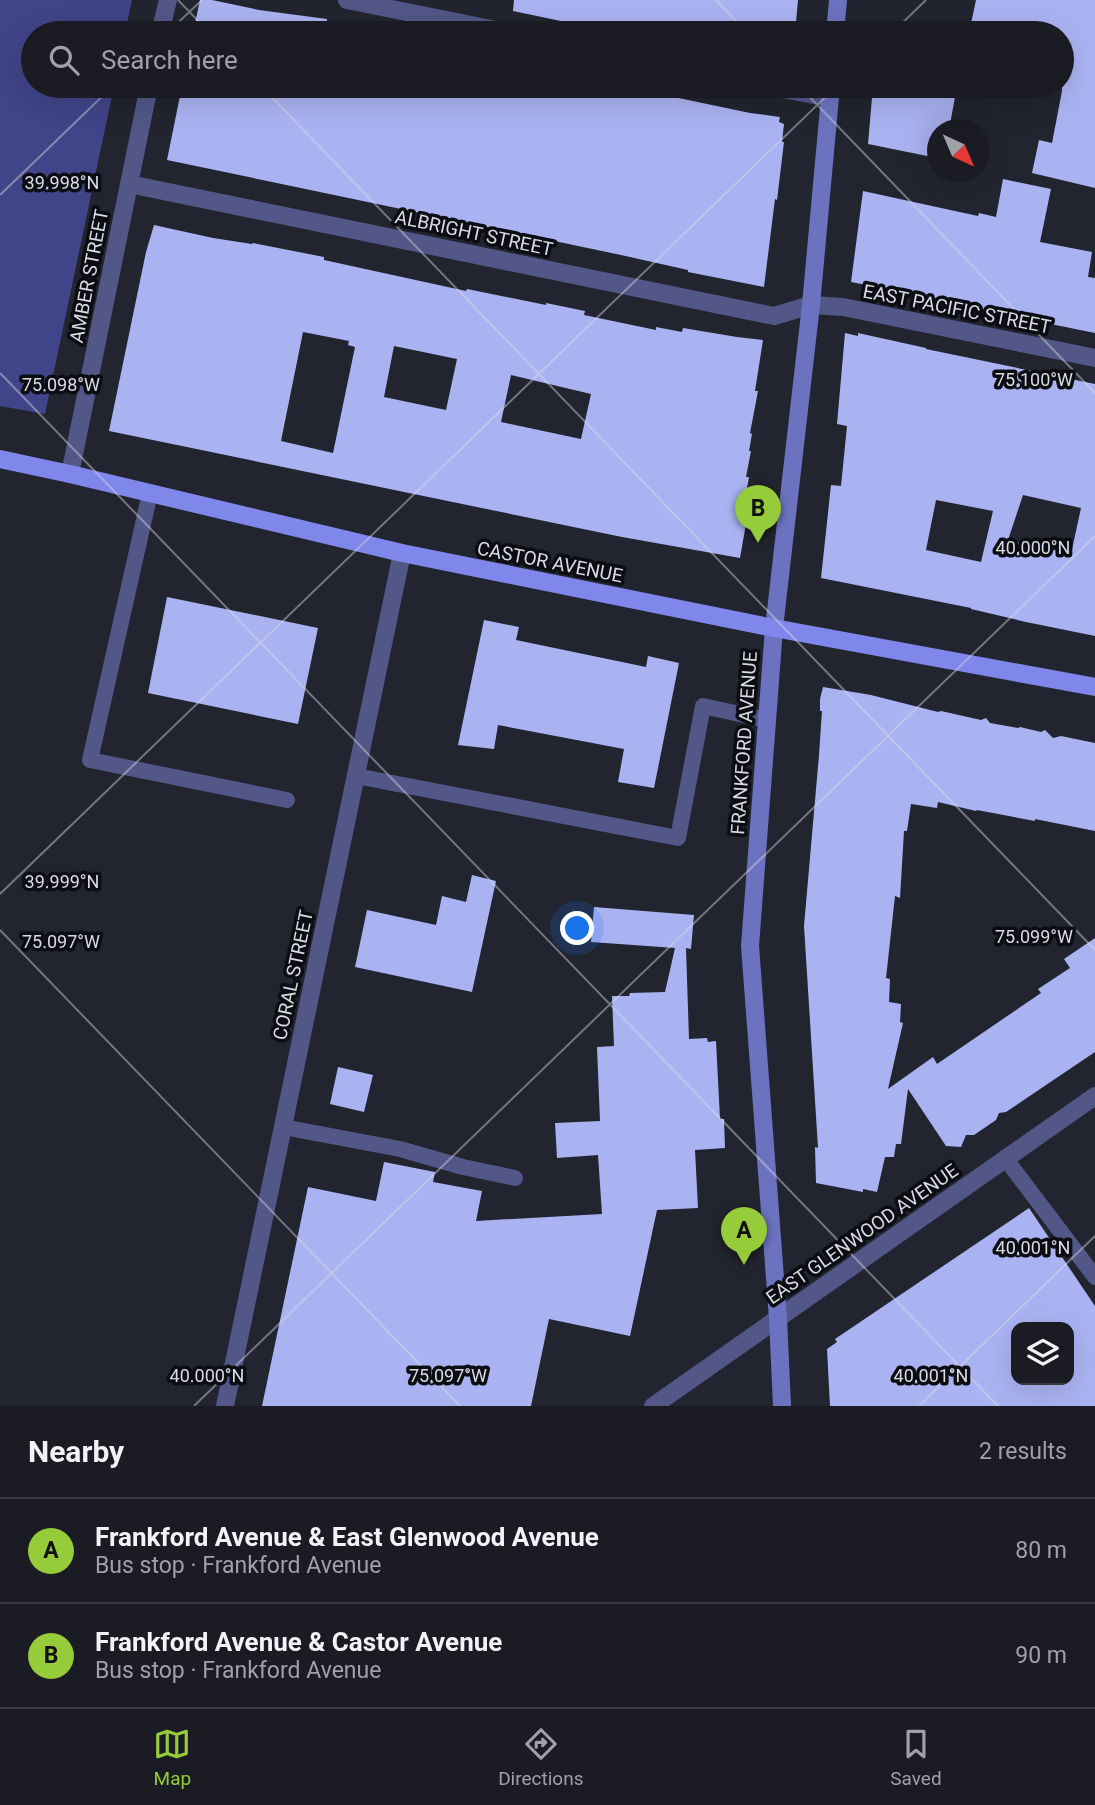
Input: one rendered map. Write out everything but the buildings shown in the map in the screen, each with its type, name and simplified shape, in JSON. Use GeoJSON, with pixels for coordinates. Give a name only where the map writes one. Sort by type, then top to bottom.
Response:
{"type":"FeatureCollection","features":[{"type":"Feature","properties":{"kind":"main road"},"geometry":{"type":"LineString","coordinates":[[836,21],[838,0]]}},
{"type":"Feature","properties":{"kind":"main road","name":"FRANKFORD AVENUE"},"geometry":{"type":"LineString","coordinates":[[782,1406],[778,1318],[750,946],[774,628],[811,305],[829,98]]}},
{"type":"Feature","properties":{"kind":"main road","name":"CASTOR AVENUE"},"geometry":{"type":"LineString","coordinates":[[0,459],[402,554],[1095,688]]}},
{"type":"Feature","properties":{"kind":"street"},"geometry":{"type":"LineString","coordinates":[[163,21],[167,0]]}},
{"type":"Feature","properties":{"kind":"street"},"geometry":{"type":"LineString","coordinates":[[346,0],[450,21]]}},
{"type":"Feature","properties":{"kind":"street","name":"AMBER STREET"},"geometry":{"type":"LineString","coordinates":[[70,474],[147,98]]}},
{"type":"Feature","properties":{"kind":"street","name":"ALBRIGHT STREET"},"geometry":{"type":"LineString","coordinates":[[129,184],[774,316],[811,305]]}},
{"type":"Feature","properties":{"kind":"street","name":"EAST PACIFIC STREET"},"geometry":{"type":"LineString","coordinates":[[811,305],[843,307],[1095,358]]}},
{"type":"Feature","properties":{"kind":"street","name":"CORAL STREET"},"geometry":{"type":"LineString","coordinates":[[225,1406],[402,554]]}},
{"type":"Feature","properties":{"kind":"street","name":"EAST GLENWOOD AVENUE"},"geometry":{"type":"LineString","coordinates":[[653,1406],[1095,1096]]}},
{"type":"Feature","properties":{"kind":"lane"},"geometry":{"type":"LineString","coordinates":[[150,493],[90,760],[287,800]]}},
{"type":"Feature","properties":{"kind":"lane"},"geometry":{"type":"LineString","coordinates":[[356,776],[678,838],[703,706],[767,720]]}},
{"type":"Feature","properties":{"kind":"lane"},"geometry":{"type":"LineString","coordinates":[[283,1127],[400,1149],[515,1178]]}},
{"type":"Feature","properties":{"kind":"lane"},"geometry":{"type":"LineString","coordinates":[[1005,1158],[1095,1276]]}},
{"type":"Feature","properties":{"kind":"shaded area"},"geometry":{"type":"Polygon","coordinates":[[[0,0],[132,0],[128,21],[21,21],[21,98],[111,98],[45,414],[0,406],[0,0]]]}},
{"type":"Feature","properties":{"kind":"place","name":"Frankford Avenue & Castor Avenue"},"geometry":{"type":"Point","coordinates":[758,543]}},
{"type":"Feature","properties":{"kind":"place","name":"Frankford Avenue & East Glenwood Avenue"},"geometry":{"type":"Point","coordinates":[744,1265]}}]}
